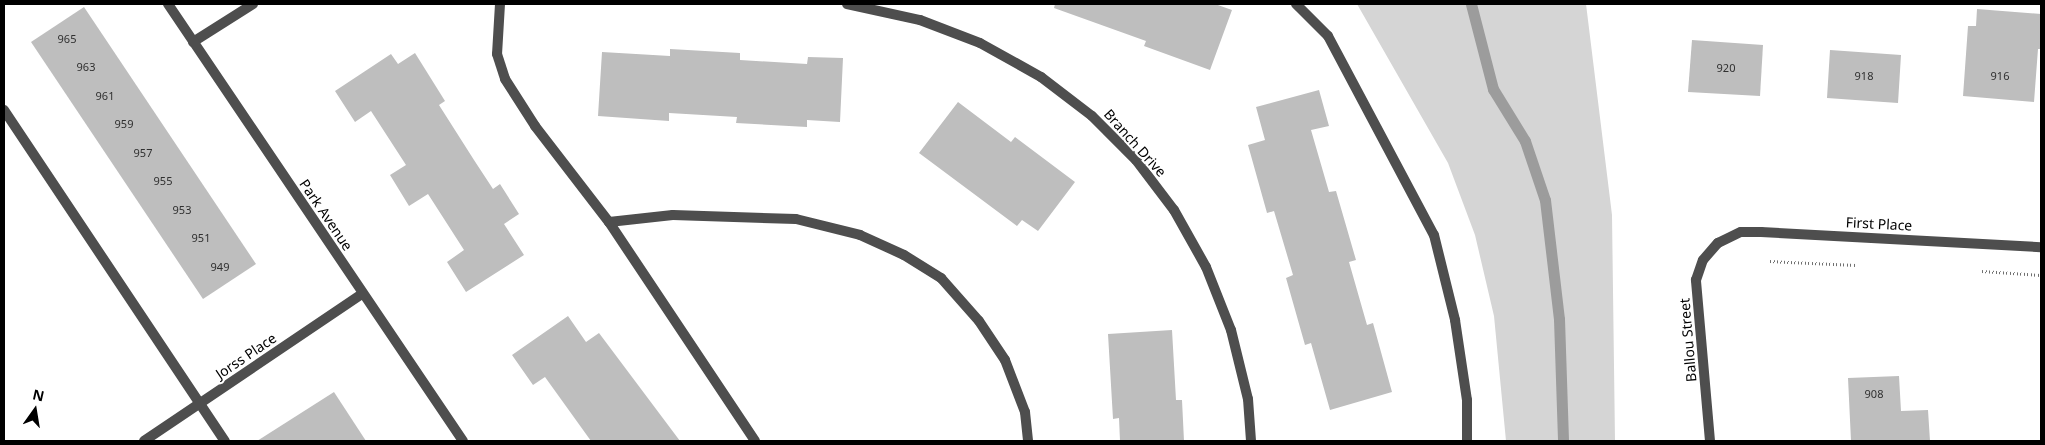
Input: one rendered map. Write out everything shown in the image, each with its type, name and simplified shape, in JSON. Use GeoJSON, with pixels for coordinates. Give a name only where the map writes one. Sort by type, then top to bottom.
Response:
{"type":"FeatureCollection","features":[{"type":"Feature","properties":{"kind":"street","name":"Park Avenue"},"geometry":{"type":"LineString","coordinates":[[168,4],[463,441]]}},
{"type":"Feature","properties":{"kind":"street"},"geometry":{"type":"LineString","coordinates":[[193,42],[253,4]]}},
{"type":"Feature","properties":{"kind":"street"},"geometry":{"type":"LineString","coordinates":[[500,4],[497,54],[505,79],[535,126],[610,222],[755,441]]}},
{"type":"Feature","properties":{"kind":"street","name":"Branch Drive"},"geometry":{"type":"LineString","coordinates":[[848,4],[920,20],[980,43],[1041,77],[1092,116],[1136,160],[1174,210],[1206,267],[1231,330],[1248,399],[1251,441]]}},
{"type":"Feature","properties":{"kind":"street"},"geometry":{"type":"LineString","coordinates":[[1296,4],[1328,36],[1434,235],[1455,320],[1467,400],[1467,441]]}},
{"type":"Feature","properties":{"kind":"street"},"geometry":{"type":"LineString","coordinates":[[4,110],[225,441]]}},
{"type":"Feature","properties":{"kind":"street"},"geometry":{"type":"LineString","coordinates":[[610,222],[673,215],[796,219],[860,235],[904,255],[940,278],[979,321],[1005,360],[1025,412],[1028,441]]}},
{"type":"Feature","properties":{"kind":"street","name":"First Place"},"geometry":{"type":"LineString","coordinates":[[1718,243],[1741,232],[1761,232],[2041,247]]}},
{"type":"Feature","properties":{"kind":"street","name":"Ballou Street"},"geometry":{"type":"LineString","coordinates":[[1710,441],[1696,280],[1703,260],[1718,243]]}},
{"type":"Feature","properties":{"kind":"street","name":"Jorss Place"},"geometry":{"type":"LineString","coordinates":[[144,441],[362,294]]}},
{"type":"Feature","properties":{"kind":"path"},"geometry":{"type":"LineString","coordinates":[[1770,261],[1858,265]]}},
{"type":"Feature","properties":{"kind":"path"},"geometry":{"type":"LineString","coordinates":[[1975,271],[2041,275]]}},
{"type":"Feature","properties":{"kind":"shaded area"},"geometry":{"type":"Polygon","coordinates":[[[1357,4],[1586,4],[1612,215],[1615,441],[1506,441],[1494,316],[1475,235],[1448,163],[1357,4]]]}},
{"type":"Feature","properties":{"kind":"building"},"geometry":{"type":"Polygon","coordinates":[[[1055,4],[1215,4],[1232,10],[1210,70],[1144,46],[1146,41],[1054,8],[1055,4]]]}},
{"type":"Feature","properties":{"kind":"building"},"geometry":{"type":"Polygon","coordinates":[[[84,7],[256,264],[203,299],[31,42],[84,7]]]}},
{"type":"Feature","properties":{"kind":"building"},"geometry":{"type":"Polygon","coordinates":[[[1977,9],[2041,14],[2041,49],[2038,49],[2034,102],[1963,96],[1968,26],[1976,26],[1977,9]]]}},
{"type":"Feature","properties":{"kind":"building"},"geometry":{"type":"Polygon","coordinates":[[[1692,40],[1763,45],[1760,96],[1688,92],[1692,40]]]}},
{"type":"Feature","properties":{"kind":"building"},"geometry":{"type":"Polygon","coordinates":[[[670,49],[740,53],[740,60],[807,64],[808,57],[843,58],[840,122],[807,120],[807,127],[736,123],[737,117],[669,113],[669,121],[598,116],[602,52],[670,56],[670,49]]]}},
{"type":"Feature","properties":{"kind":"building"},"geometry":{"type":"Polygon","coordinates":[[[1830,50],[1901,55],[1898,103],[1827,98],[1830,50]]]}},
{"type":"Feature","properties":{"kind":"building"},"geometry":{"type":"Polygon","coordinates":[[[415,53],[445,101],[439,105],[474,160],[493,189],[500,184],[519,214],[504,224],[524,255],[466,292],[447,262],[464,250],[428,194],[409,206],[390,175],[406,165],[371,111],[355,122],[335,91],[391,54],[398,64],[415,53]]]}},
{"type":"Feature","properties":{"kind":"building"},"geometry":{"type":"Polygon","coordinates":[[[1319,90],[1329,126],[1311,130],[1329,192],[1336,191],[1356,260],[1349,262],[1367,325],[1373,323],[1392,392],[1330,410],[1311,343],[1305,345],[1286,278],[1293,275],[1274,211],[1267,213],[1248,145],[1265,140],[1256,107],[1319,90]]]}},
{"type":"Feature","properties":{"kind":"building"},"geometry":{"type":"Polygon","coordinates":[[[958,102],[1011,142],[1015,137],[1075,182],[1038,231],[1022,220],[1017,226],[919,153],[958,102]]]}},
{"type":"Feature","properties":{"kind":"building"},"geometry":{"type":"Polygon","coordinates":[[[568,316],[586,342],[599,333],[680,441],[591,441],[545,377],[533,385],[512,355],[568,316]]]}},
{"type":"Feature","properties":{"kind":"building"},"geometry":{"type":"Polygon","coordinates":[[[1172,330],[1176,400],[1182,400],[1184,441],[1120,441],[1119,418],[1113,419],[1108,334],[1172,330]]]}},
{"type":"Feature","properties":{"kind":"building"},"geometry":{"type":"Polygon","coordinates":[[[1899,376],[1901,411],[1928,410],[1930,441],[1851,441],[1848,378],[1899,376]]]}},
{"type":"Feature","properties":{"kind":"building"},"geometry":{"type":"Polygon","coordinates":[[[334,392],[366,441],[257,441],[334,392]]]}},
{"type":"Feature","properties":{"kind":"waterway"},"geometry":{"type":"LineString","coordinates":[[1471,4],[1493,89],[1525,141],[1545,200],[1559,319],[1563,441]]}}]}
